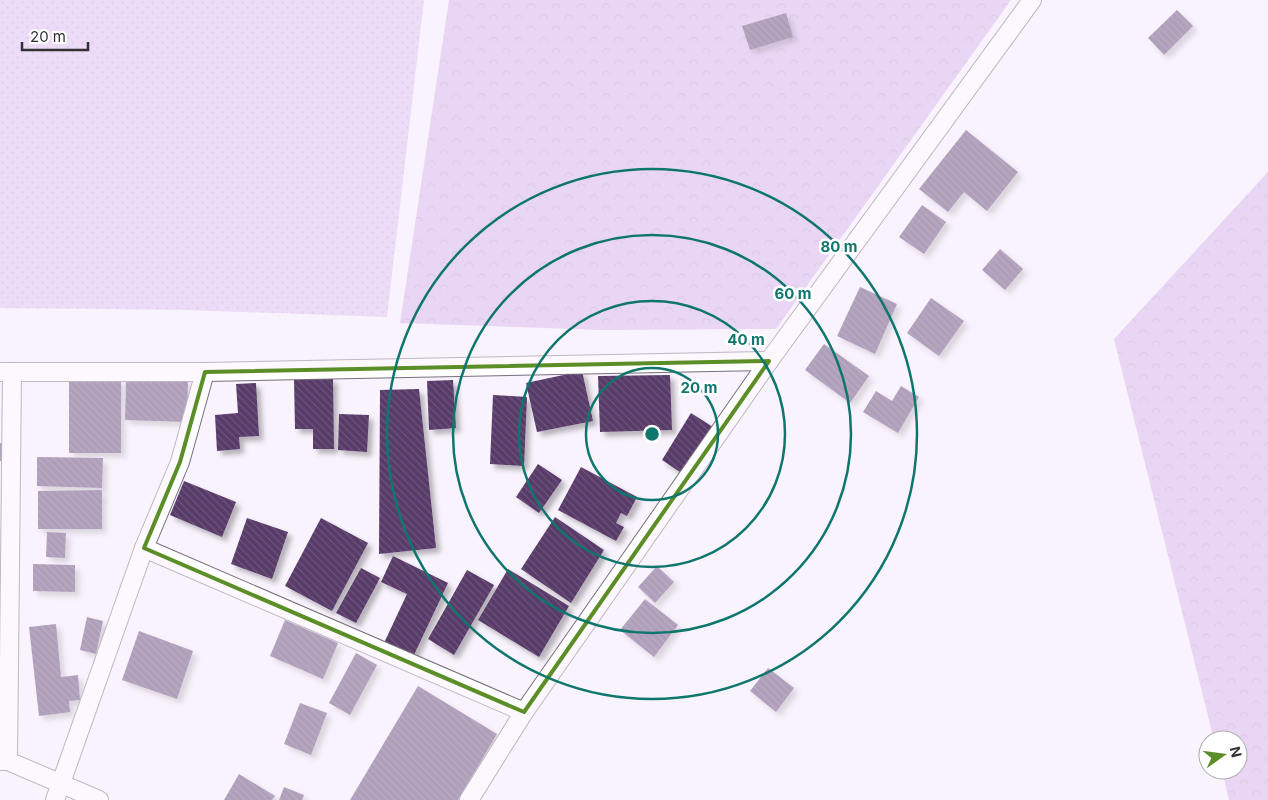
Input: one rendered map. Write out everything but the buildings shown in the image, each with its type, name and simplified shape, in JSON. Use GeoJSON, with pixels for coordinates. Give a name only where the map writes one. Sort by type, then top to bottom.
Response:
{"type":"FeatureCollection","features":[{"type":"Feature","properties":{"kind":"street"},"geometry":{"type":"LineString","coordinates":[[469,800],[524,712],[768,361],[1032,0]]}},
{"type":"Feature","properties":{"kind":"street"},"geometry":{"type":"LineString","coordinates":[[99,800],[58,792],[4,761],[6,372],[205,372],[768,361]]}},
{"type":"Feature","properties":{"kind":"street"},"geometry":{"type":"LineString","coordinates":[[58,792],[144,548],[180,462],[205,372]]}},
{"type":"Feature","properties":{"kind":"street"},"geometry":{"type":"LineString","coordinates":[[144,548],[524,712]]}},
{"type":"Feature","properties":{"kind":"highlighted area"},"geometry":{"type":"Polygon","coordinates":[[[769,361],[524,712],[144,548],[180,462],[205,372],[769,361]]]}},
{"type":"Feature","properties":{"kind":"shaded area"},"geometry":{"type":"Polygon","coordinates":[[[0,0],[424,0],[387,317],[187,310],[0,308],[0,0]]]}},
{"type":"Feature","properties":{"kind":"green space"},"geometry":{"type":"Polygon","coordinates":[[[449,0],[1011,0],[776,329],[602,330],[400,323],[449,0]]]}},
{"type":"Feature","properties":{"kind":"green space"},"geometry":{"type":"Polygon","coordinates":[[[1268,172],[1268,800],[1229,800],[1224,780],[1248,780],[1248,730],[1212,730],[1114,339],[1268,172]]]}}]}
